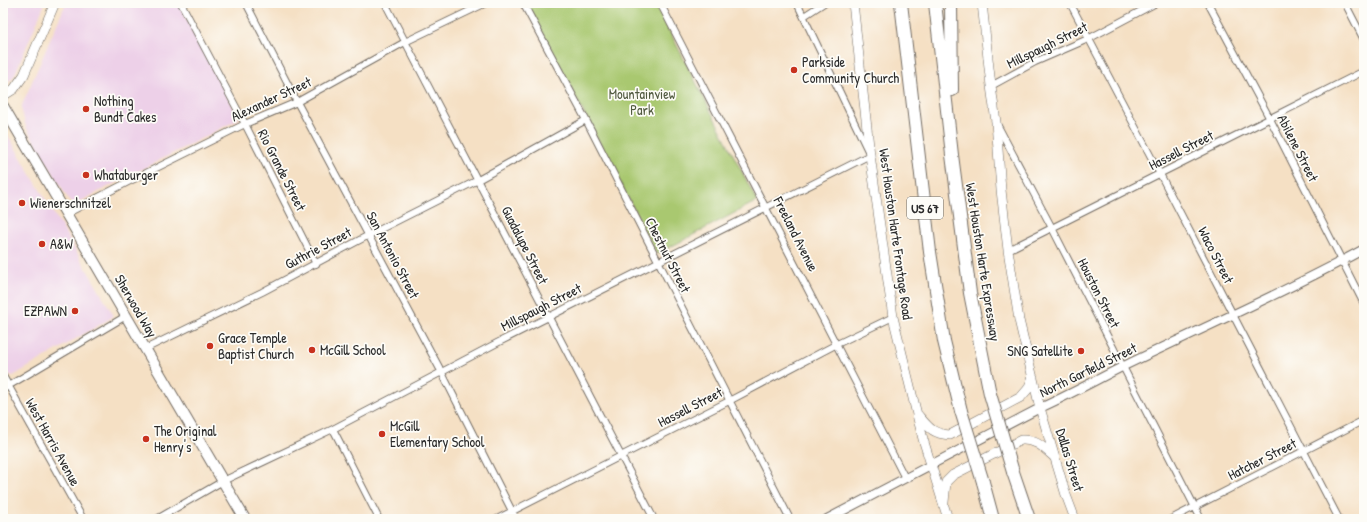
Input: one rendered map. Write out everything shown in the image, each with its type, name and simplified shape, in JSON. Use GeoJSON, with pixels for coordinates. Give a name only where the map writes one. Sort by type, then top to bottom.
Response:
{"type":"FeatureCollection","features":[{"type":"Feature","properties":{"kind":"highway"},"geometry":{"type":"LineString","coordinates":[[894,3],[916,135]]}},
{"type":"Feature","properties":{"kind":"highway","name":"US 67"},"geometry":{"type":"LineString","coordinates":[[901,3],[930,252],[944,342],[961,410],[993,519]]}},
{"type":"Feature","properties":{"kind":"highway","name":"West Houston Harte Expressway"},"geometry":{"type":"LineString","coordinates":[[935,3],[952,155],[970,293],[990,394],[1012,472],[1029,519]]}},
{"type":"Feature","properties":{"kind":"highway"},"geometry":{"type":"LineString","coordinates":[[951,3],[952,155]]}},
{"type":"Feature","properties":{"kind":"main road"},"geometry":{"type":"LineString","coordinates":[[3,96],[14,88],[24,75],[55,3]]}},
{"type":"Feature","properties":{"kind":"main road","name":"West Houston Harte Frontage Road"},"geometry":{"type":"LineString","coordinates":[[854,3],[870,155],[893,317],[931,465]]}},
{"type":"Feature","properties":{"kind":"main road"},"geometry":{"type":"LineString","coordinates":[[982,3],[990,86],[996,122],[1001,190],[1008,250],[1019,320],[1040,408]]}},
{"type":"Feature","properties":{"kind":"main road","name":"Sherwood Way"},"geometry":{"type":"LineString","coordinates":[[3,106],[244,519]]}},
{"type":"Feature","properties":{"kind":"main road"},"geometry":{"type":"LineString","coordinates":[[917,414],[927,426],[938,434],[950,435],[1021,397],[1028,389],[1033,377]]}},
{"type":"Feature","properties":{"kind":"main road","name":"Dallas Street"},"geometry":{"type":"LineString","coordinates":[[1040,408],[1066,495],[1075,519]]}},
{"type":"Feature","properties":{"kind":"main road"},"geometry":{"type":"LineString","coordinates":[[944,508],[944,492],[946,482],[953,475],[1021,440],[1037,442],[1055,458]]}},
{"type":"Feature","properties":{"kind":"main road"},"geometry":{"type":"LineString","coordinates":[[931,465],[948,519]]}},
{"type":"Feature","properties":{"kind":"street","name":"Rio Grande Street"},"geometry":{"type":"LineString","coordinates":[[181,3],[245,124],[316,264]]}},
{"type":"Feature","properties":{"kind":"street","name":"San Antonio Street"},"geometry":{"type":"LineString","coordinates":[[246,3],[297,102],[441,371],[516,519]]}},
{"type":"Feature","properties":{"kind":"street","name":"Guadalupe Street"},"geometry":{"type":"LineString","coordinates":[[385,3],[654,519]]}},
{"type":"Feature","properties":{"kind":"street","name":"Alexander Street"},"geometry":{"type":"LineString","coordinates":[[66,214],[245,124],[297,102],[405,42],[486,3]]}},
{"type":"Feature","properties":{"kind":"street","name":"Chestnut Street"},"geometry":{"type":"LineString","coordinates":[[523,3],[586,120],[790,519]]}},
{"type":"Feature","properties":{"kind":"street","name":"Freeland Avenue"},"geometry":{"type":"LineString","coordinates":[[660,3],[906,478]]}},
{"type":"Feature","properties":{"kind":"street"},"geometry":{"type":"LineString","coordinates":[[797,3],[870,155]]}},
{"type":"Feature","properties":{"kind":"street"},"geometry":{"type":"LineString","coordinates":[[804,16],[824,3]]}},
{"type":"Feature","properties":{"kind":"street","name":"Waco Street"},"geometry":{"type":"LineString","coordinates":[[1070,3],[1339,519]]}},
{"type":"Feature","properties":{"kind":"street","name":"Millspaugh Street"},"geometry":{"type":"LineString","coordinates":[[990,86],[1035,62],[1088,39],[1156,3]]}},
{"type":"Feature","properties":{"kind":"street","name":"Abilene Street"},"geometry":{"type":"LineString","coordinates":[[1208,3],[1270,119],[1341,262],[1364,304]]}},
{"type":"Feature","properties":{"kind":"street"},"geometry":{"type":"LineString","coordinates":[[1345,3],[1364,40]]}},
{"type":"Feature","properties":{"kind":"street","name":"Hassell Street"},"geometry":{"type":"LineString","coordinates":[[1008,250],[1364,71]]}},
{"type":"Feature","properties":{"kind":"street","name":"Guthrie Street"},"geometry":{"type":"LineString","coordinates":[[144,349],[316,264],[369,235],[478,180],[586,120]]}},
{"type":"Feature","properties":{"kind":"street","name":"Houston Street"},"geometry":{"type":"LineString","coordinates":[[996,122],[1201,519]]}},
{"type":"Feature","properties":{"kind":"street","name":"Millspaugh Street"},"geometry":{"type":"LineString","coordinates":[[157,519],[223,481],[333,429],[441,371],[766,206],[870,155]]}},
{"type":"Feature","properties":{"kind":"street","name":"North Garfield Street"},"geometry":{"type":"LineString","coordinates":[[827,519],[1123,366],[1233,316],[1364,249]]}},
{"type":"Feature","properties":{"kind":"street"},"geometry":{"type":"LineString","coordinates":[[6,387],[126,316]]}},
{"type":"Feature","properties":{"kind":"street","name":"Hassell Street"},"geometry":{"type":"LineString","coordinates":[[497,519],[729,401],[837,344],[893,317]]}},
{"type":"Feature","properties":{"kind":"street","name":"West Harris Avenue"},"geometry":{"type":"LineString","coordinates":[[3,376],[6,387],[82,519]]}},
{"type":"Feature","properties":{"kind":"street","name":"Hatcher Street"},"geometry":{"type":"LineString","coordinates":[[1171,519],[1364,420]]}},
{"type":"Feature","properties":{"kind":"street"},"geometry":{"type":"LineString","coordinates":[[333,429],[379,519]]}},
{"type":"Feature","properties":{"kind":"shaded area"},"geometry":{"type":"Polygon","coordinates":[[[3,3],[45,3],[14,76],[9,81],[5,82],[3,82],[3,3]]]}},
{"type":"Feature","properties":{"kind":"shaded area"},"geometry":{"type":"Polygon","coordinates":[[[66,3],[179,3],[239,119],[77,203],[70,202],[26,127],[22,112],[22,105],[66,3]]]}},
{"type":"Feature","properties":{"kind":"shaded area"},"geometry":{"type":"Polygon","coordinates":[[[3,127],[113,314],[111,318],[13,376],[8,374],[3,365],[3,127]]]}},
{"type":"Feature","properties":{"kind":"green space","name":"Mountainview Park"},"geometry":{"type":"Polygon","coordinates":[[[527,3],[655,3],[757,201],[657,254],[527,3]]]}},
{"type":"Feature","properties":{"kind":"place","name":"Parkside Community Church"},"geometry":{"type":"Point","coordinates":[794,70]}},
{"type":"Feature","properties":{"kind":"place","name":"Nothing Bundt Cakes"},"geometry":{"type":"Point","coordinates":[86,109]}},
{"type":"Feature","properties":{"kind":"place","name":"Whataburger"},"geometry":{"type":"Point","coordinates":[86,175]}},
{"type":"Feature","properties":{"kind":"place","name":"Wienerschnitzel"},"geometry":{"type":"Point","coordinates":[22,203]}},
{"type":"Feature","properties":{"kind":"place","name":"A&W"},"geometry":{"type":"Point","coordinates":[42,244]}},
{"type":"Feature","properties":{"kind":"place","name":"EZPAWN"},"geometry":{"type":"Point","coordinates":[75,311]}},
{"type":"Feature","properties":{"kind":"place","name":"Grace Temple Baptist Church"},"geometry":{"type":"Point","coordinates":[210,346]}},
{"type":"Feature","properties":{"kind":"place","name":"McGill School"},"geometry":{"type":"Point","coordinates":[312,350]}},
{"type":"Feature","properties":{"kind":"place","name":"SNG Satellite"},"geometry":{"type":"Point","coordinates":[1081,351]}},
{"type":"Feature","properties":{"kind":"place","name":"McGill Elementary School"},"geometry":{"type":"Point","coordinates":[382,434]}},
{"type":"Feature","properties":{"kind":"place","name":"The Original Henry's"},"geometry":{"type":"Point","coordinates":[146,439]}}]}
